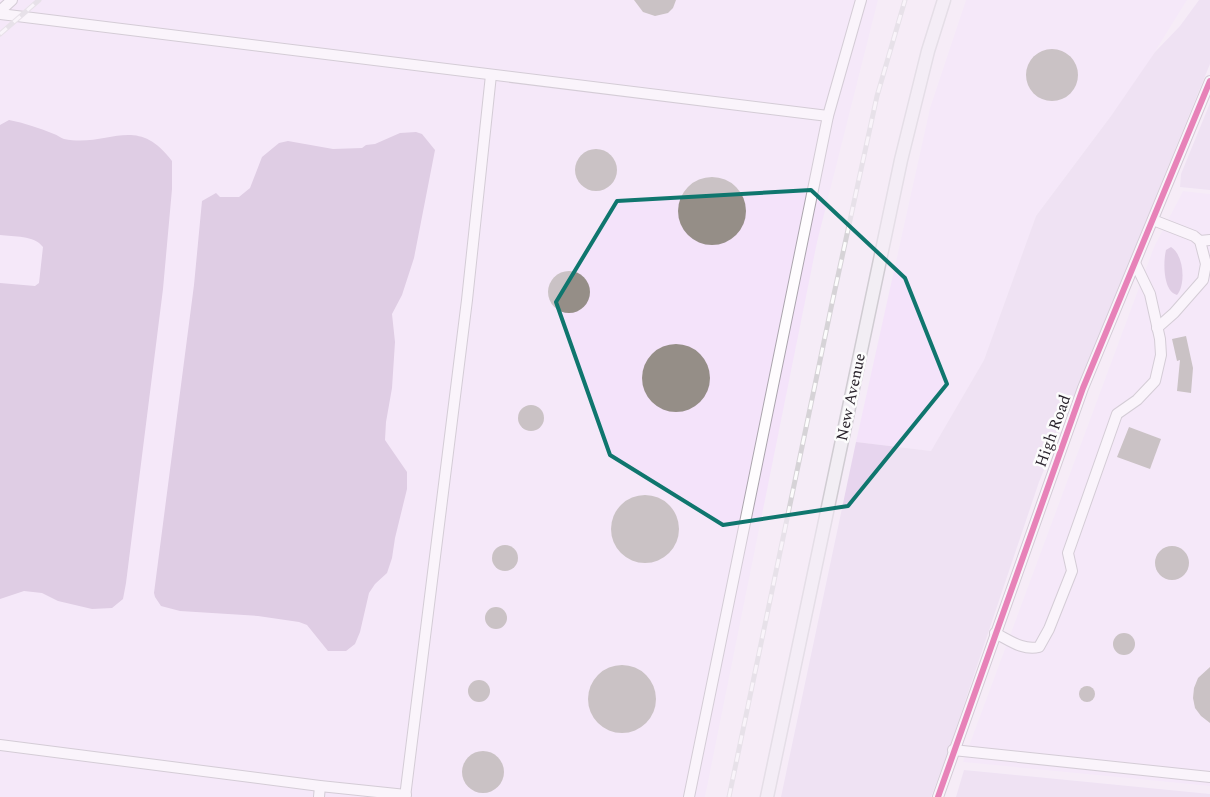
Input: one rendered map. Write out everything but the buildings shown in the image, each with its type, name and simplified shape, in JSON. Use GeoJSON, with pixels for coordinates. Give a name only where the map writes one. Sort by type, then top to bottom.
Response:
{"type":"FeatureCollection","features":[{"type":"Feature","properties":{"kind":"main road","name":"New Avenue"},"geometry":{"type":"LineString","coordinates":[[767,797],[901,160],[921,76],[944,0]]}},
{"type":"Feature","properties":{"kind":"street"},"geometry":{"type":"LineString","coordinates":[[0,10],[12,0]]}},
{"type":"Feature","properties":{"kind":"street"},"geometry":{"type":"LineString","coordinates":[[689,797],[828,116],[861,0]]}},
{"type":"Feature","properties":{"kind":"street"},"geometry":{"type":"LineString","coordinates":[[0,14],[828,116]]}},
{"type":"Feature","properties":{"kind":"street"},"geometry":{"type":"LineString","coordinates":[[0,745],[405,796],[467,300],[491,75]]}},
{"type":"Feature","properties":{"kind":"street","name":"High Road"},"geometry":{"type":"LineString","coordinates":[[938,797],[953,750],[1083,388],[1210,81]]}},
{"type":"Feature","properties":{"kind":"street"},"geometry":{"type":"LineString","coordinates":[[1153,220],[1205,241],[1207,280],[1157,328]]}},
{"type":"Feature","properties":{"kind":"street"},"geometry":{"type":"LineString","coordinates":[[995,633],[1022,647],[1031,649],[1038,647],[1049,629],[1072,570],[1068,553],[1117,414],[1137,400],[1155,381],[1161,355],[1160,339],[1150,294],[1135,263]]}},
{"type":"Feature","properties":{"kind":"street"},"geometry":{"type":"LineString","coordinates":[[953,750],[1210,777]]}},
{"type":"Feature","properties":{"kind":"street"},"geometry":{"type":"LineString","coordinates":[[319,797],[320,786]]}},
{"type":"Feature","properties":{"kind":"highlighted area"},"geometry":{"type":"Polygon","coordinates":[[[811,190],[905,278],[947,384],[848,506],[723,525],[610,455],[556,302],[617,201],[811,190]]]}},
{"type":"Feature","properties":{"kind":"shaded area"},"geometry":{"type":"Polygon","coordinates":[[[0,0],[878,0],[817,242],[705,797],[0,797],[0,0]]]}},
{"type":"Feature","properties":{"kind":"shaded area"},"geometry":{"type":"Polygon","coordinates":[[[966,0],[1187,0],[1135,84],[1036,216],[984,360],[931,451],[856,442],[930,108],[966,0]]]}},
{"type":"Feature","properties":{"kind":"shaded area"},"geometry":{"type":"Polygon","coordinates":[[[1199,0],[1210,0],[1210,64],[1039,482],[931,797],[781,797],[856,442],[931,451],[984,360],[1036,216],[1111,116],[1155,52],[1180,26],[1199,0]]]}},
{"type":"Feature","properties":{"kind":"shaded area"},"geometry":{"type":"Polygon","coordinates":[[[1210,103],[1210,190],[1180,187],[1181,174],[1210,103]]]}},
{"type":"Feature","properties":{"kind":"shaded area"},"geometry":{"type":"Polygon","coordinates":[[[9,120],[38,128],[64,139],[80,141],[134,135],[146,139],[159,147],[172,161],[172,189],[163,289],[126,583],[123,599],[112,608],[92,609],[58,601],[42,593],[24,591],[0,599],[0,283],[35,286],[39,283],[43,247],[29,238],[0,235],[0,125],[9,120]]]}},
{"type":"Feature","properties":{"kind":"shaded area"},"geometry":{"type":"Polygon","coordinates":[[[416,132],[422,134],[435,150],[414,258],[402,295],[392,314],[395,342],[392,388],[385,440],[407,472],[407,489],[387,573],[375,584],[369,593],[360,632],[355,644],[346,651],[328,651],[307,625],[299,622],[258,616],[180,611],[161,606],[154,593],[194,285],[202,201],[216,193],[220,197],[239,197],[250,188],[262,157],[279,143],[288,141],[333,149],[362,148],[400,133],[416,132]]]}},
{"type":"Feature","properties":{"kind":"shaded area"},"geometry":{"type":"Polygon","coordinates":[[[1183,191],[1210,194],[1210,786],[963,762],[1154,247],[1183,191]]]}},
{"type":"Feature","properties":{"kind":"shaded area"},"geometry":{"type":"Polygon","coordinates":[[[1171,247],[1179,256],[1182,270],[1182,284],[1177,295],[1172,293],[1165,276],[1164,262],[1166,250],[1171,247]]]}},
{"type":"Feature","properties":{"kind":"shaded area"},"geometry":{"type":"Polygon","coordinates":[[[964,770],[1210,794],[1210,797],[956,797],[964,770]]]}},
{"type":"Feature","properties":{"kind":"railway"},"geometry":{"type":"LineString","coordinates":[[0,34],[39,0]]}},
{"type":"Feature","properties":{"kind":"railway"},"geometry":{"type":"LineString","coordinates":[[729,797],[877,96],[905,0]]}},
{"type":"Feature","properties":{"kind":"cycle path"},"geometry":{"type":"LineString","coordinates":[[938,797],[1083,388],[1210,81]]}}]}
